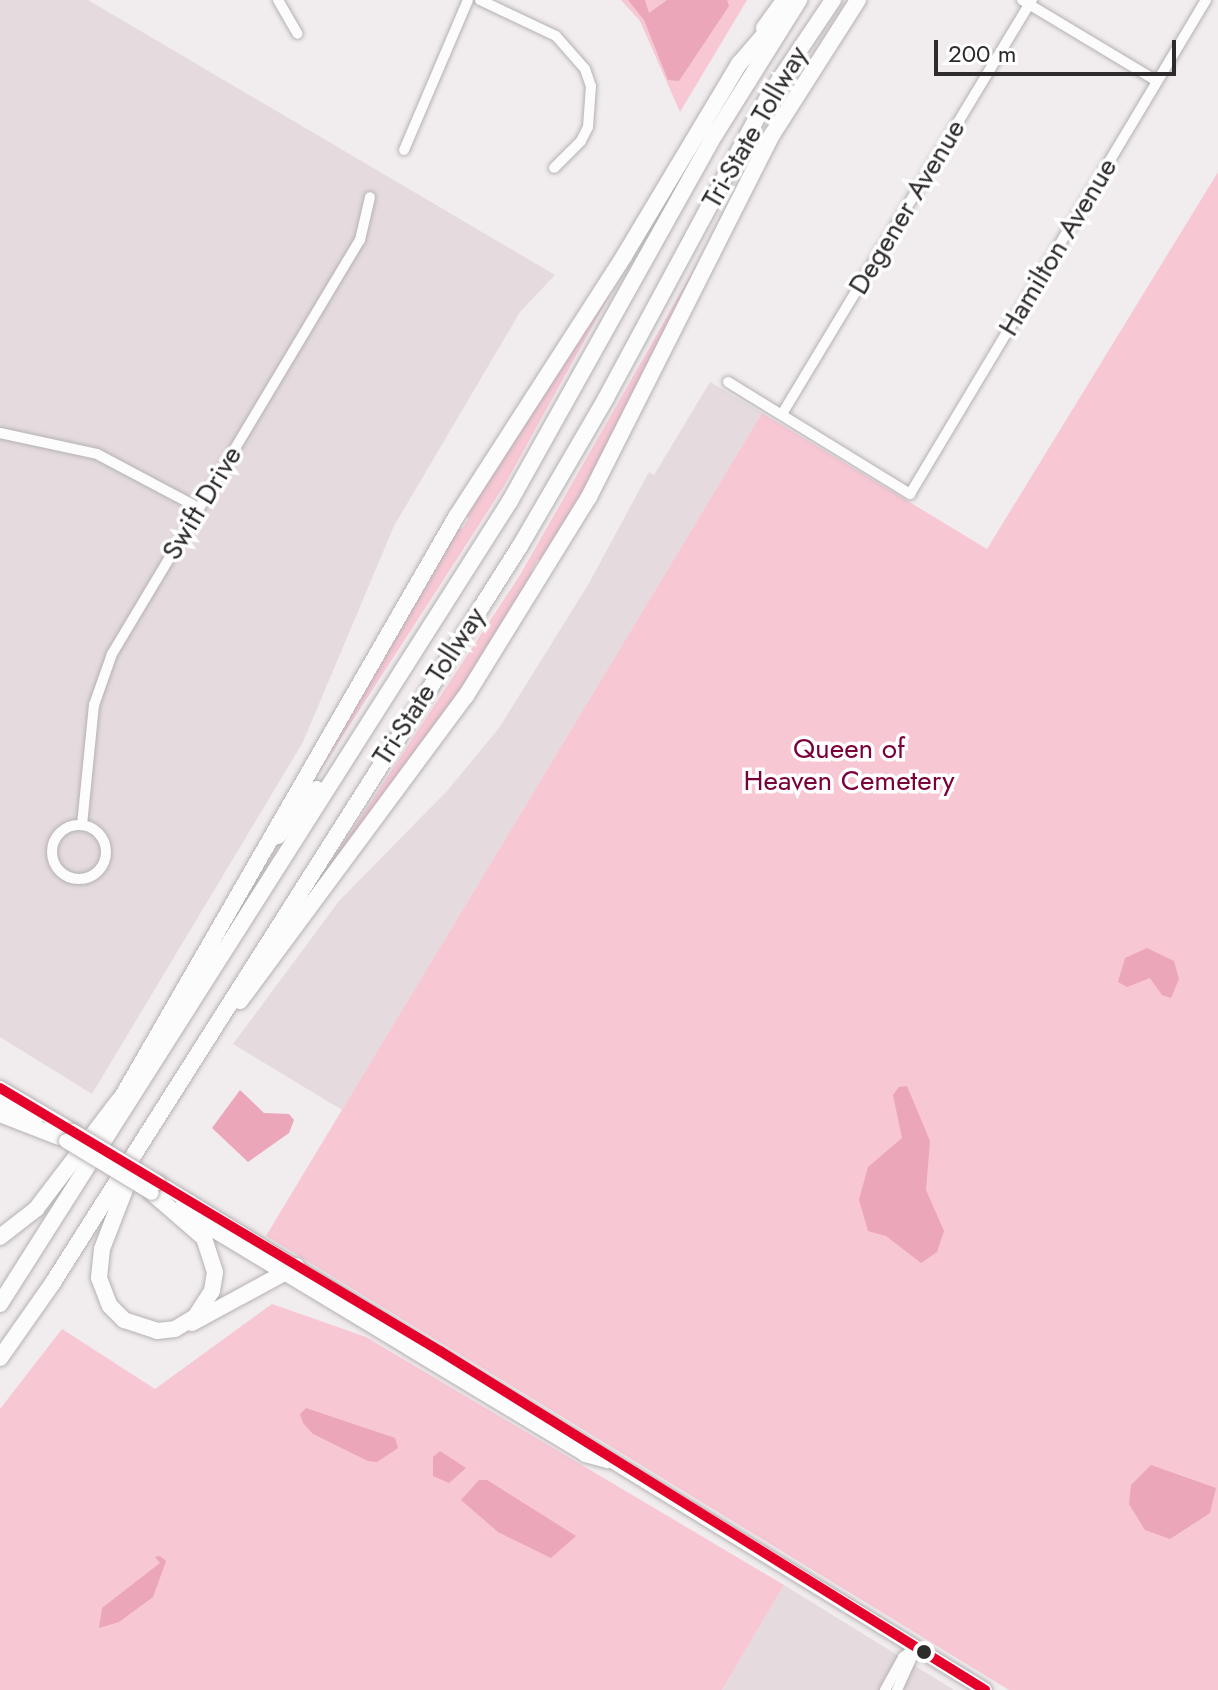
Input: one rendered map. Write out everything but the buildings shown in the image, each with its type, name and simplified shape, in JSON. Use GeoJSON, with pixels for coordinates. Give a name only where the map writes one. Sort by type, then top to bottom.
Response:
{"type":"FeatureCollection","features":[{"type":"Feature","properties":{"kind":"highway"},"geometry":{"type":"LineString","coordinates":[[62,1209],[124,1091],[236,892],[456,517],[624,256],[739,64],[784,0]]}},
{"type":"Feature","properties":{"kind":"highway"},"geometry":{"type":"LineString","coordinates":[[739,64],[797,0]]}},
{"type":"Feature","properties":{"kind":"highway","name":"Tri-State Tollway"},"geometry":{"type":"LineString","coordinates":[[0,1304],[346,760],[568,403],[716,133],[797,0]]}},
{"type":"Feature","properties":{"kind":"highway","name":"Tri-State Tollway"},"geometry":{"type":"LineString","coordinates":[[0,1358],[153,1126],[534,523],[768,97],[833,0]]}},
{"type":"Feature","properties":{"kind":"highway"},"geometry":{"type":"LineString","coordinates":[[189,1069],[466,696],[589,497],[772,135],[858,0]]}},
{"type":"Feature","properties":{"kind":"highway"},"geometry":{"type":"LineString","coordinates":[[236,892],[285,827],[346,760]]}},
{"type":"Feature","properties":{"kind":"highway"},"geometry":{"type":"LineString","coordinates":[[0,1237],[36,1209],[124,1091]]}},
{"type":"Feature","properties":{"kind":"highway"},"geometry":{"type":"LineString","coordinates":[[0,1114],[66,1136]]}},
{"type":"Feature","properties":{"kind":"highway"},"geometry":{"type":"LineString","coordinates":[[153,1126],[109,1226],[99,1278],[110,1306],[124,1320],[157,1331],[175,1329],[292,1270]]}},
{"type":"Feature","properties":{"kind":"highway"},"geometry":{"type":"LineString","coordinates":[[156,1188],[189,1221],[212,1253],[212,1291],[195,1317],[175,1329]]}},
{"type":"Feature","properties":{"kind":"main road"},"geometry":{"type":"LineString","coordinates":[[0,1088],[66,1136]]}},
{"type":"Feature","properties":{"kind":"main road"},"geometry":{"type":"LineString","coordinates":[[0,1101],[156,1188],[585,1455],[612,1462],[985,1690]]}},
{"type":"Feature","properties":{"kind":"street"},"geometry":{"type":"LineString","coordinates":[[278,0],[281,13],[298,34]]}},
{"type":"Feature","properties":{"kind":"street"},"geometry":{"type":"LineString","coordinates":[[404,150],[468,0]]}},
{"type":"Feature","properties":{"kind":"street"},"geometry":{"type":"LineString","coordinates":[[480,0],[556,36],[585,69],[591,86],[588,127],[554,168]]}},
{"type":"Feature","properties":{"kind":"street","name":"Hamilton Avenue"},"geometry":{"type":"LineString","coordinates":[[782,414],[910,494],[1206,0]]}},
{"type":"Feature","properties":{"kind":"street"},"geometry":{"type":"LineString","coordinates":[[1028,1],[1157,81]]}},
{"type":"Feature","properties":{"kind":"street","name":"Degener Avenue"},"geometry":{"type":"LineString","coordinates":[[782,414],[1028,1]]}},
{"type":"Feature","properties":{"kind":"street","name":"Swift Drive"},"geometry":{"type":"LineString","coordinates":[[82,825],[89,731],[104,670],[360,240],[370,197]]}},
{"type":"Feature","properties":{"kind":"street"},"geometry":{"type":"LineString","coordinates":[[728,382],[782,414]]}},
{"type":"Feature","properties":{"kind":"street"},"geometry":{"type":"LineString","coordinates":[[0,433],[97,454],[199,508]]}},
{"type":"Feature","properties":{"kind":"street"},"geometry":{"type":"LineString","coordinates":[[82,825],[96,831],[106,853],[95,874],[77,879],[61,872],[52,852],[59,833],[82,825]]}},
{"type":"Feature","properties":{"kind":"street"},"geometry":{"type":"LineString","coordinates":[[885,1690],[903,1657],[916,1648]]}},
{"type":"Feature","properties":{"kind":"street"},"geometry":{"type":"LineString","coordinates":[[897,1690],[916,1648]]}},
{"type":"Feature","properties":{"kind":"shaded area"},"geometry":{"type":"Polygon","coordinates":[[[0,0],[88,0],[555,275],[520,312],[394,526],[303,742],[92,1094],[0,1037],[0,0]]]}},
{"type":"Feature","properties":{"kind":"shaded area"},"geometry":{"type":"Polygon","coordinates":[[[628,0],[645,0],[649,13],[667,0],[727,0],[729,6],[679,81],[668,80],[644,20],[628,0]]]}},
{"type":"Feature","properties":{"kind":"shaded area"},"geometry":{"type":"Polygon","coordinates":[[[710,382],[762,413],[342,1110],[233,1044],[339,901],[447,791],[499,728],[588,585],[649,472],[654,475],[710,382]]]}},
{"type":"Feature","properties":{"kind":"shaded area"},"geometry":{"type":"Polygon","coordinates":[[[1147,948],[1174,961],[1179,979],[1171,998],[1162,995],[1150,978],[1127,987],[1118,982],[1125,958],[1147,948]]]}},
{"type":"Feature","properties":{"kind":"shaded area"},"geometry":{"type":"Polygon","coordinates":[[[907,1086],[930,1141],[926,1190],[944,1231],[937,1252],[921,1263],[886,1236],[868,1231],[859,1200],[868,1167],[902,1138],[893,1095],[899,1087],[907,1086]]]}},
{"type":"Feature","properties":{"kind":"shaded area"},"geometry":{"type":"Polygon","coordinates":[[[240,1090],[264,1113],[289,1114],[294,1120],[289,1133],[248,1162],[212,1128],[240,1090]]]}},
{"type":"Feature","properties":{"kind":"shaded area"},"geometry":{"type":"Polygon","coordinates":[[[306,1408],[395,1438],[398,1448],[377,1462],[368,1461],[313,1434],[300,1414],[306,1408]]]}},
{"type":"Feature","properties":{"kind":"shaded area"},"geometry":{"type":"Polygon","coordinates":[[[440,1451],[466,1468],[449,1483],[433,1476],[433,1457],[440,1451]]]}},
{"type":"Feature","properties":{"kind":"shaded area"},"geometry":{"type":"Polygon","coordinates":[[[1151,1465],[1216,1488],[1210,1513],[1170,1539],[1145,1530],[1129,1504],[1131,1485],[1151,1465]]]}},
{"type":"Feature","properties":{"kind":"shaded area"},"geometry":{"type":"Polygon","coordinates":[[[479,1480],[487,1480],[576,1536],[551,1558],[498,1532],[461,1500],[479,1480]]]}},
{"type":"Feature","properties":{"kind":"shaded area"},"geometry":{"type":"Polygon","coordinates":[[[160,1556],[166,1561],[153,1597],[119,1622],[99,1628],[102,1608],[160,1563],[155,1557],[160,1556]]]}},
{"type":"Feature","properties":{"kind":"shaded area"},"geometry":{"type":"Polygon","coordinates":[[[784,1585],[954,1690],[722,1690],[784,1585]]]}},
{"type":"Feature","properties":{"kind":"green space"},"geometry":{"type":"Polygon","coordinates":[[[621,0],[747,0],[680,112],[640,21],[621,0]]]}},
{"type":"Feature","properties":{"kind":"green space","name":"Queen of Heaven Cemetery"},"geometry":{"type":"Polygon","coordinates":[[[1218,172],[1218,1690],[1009,1690],[266,1236],[762,413],[987,549],[1218,172]]]}},
{"type":"Feature","properties":{"kind":"green space"},"geometry":{"type":"Polygon","coordinates":[[[714,234],[610,446],[543,562],[538,559],[531,571],[537,575],[443,720],[311,893],[520,575],[714,234]]]}},
{"type":"Feature","properties":{"kind":"green space"},"geometry":{"type":"Polygon","coordinates":[[[619,278],[504,486],[298,805],[457,527],[462,529],[469,518],[463,514],[619,278]]]}},
{"type":"Feature","properties":{"kind":"green space"},"geometry":{"type":"Polygon","coordinates":[[[272,1304],[366,1337],[784,1585],[722,1690],[0,1690],[0,1409],[62,1329],[155,1389],[272,1304]]]}},
{"type":"Feature","properties":{"kind":"transit line"},"geometry":{"type":"LineString","coordinates":[[0,1088],[440,1351],[985,1690]]}}]}
